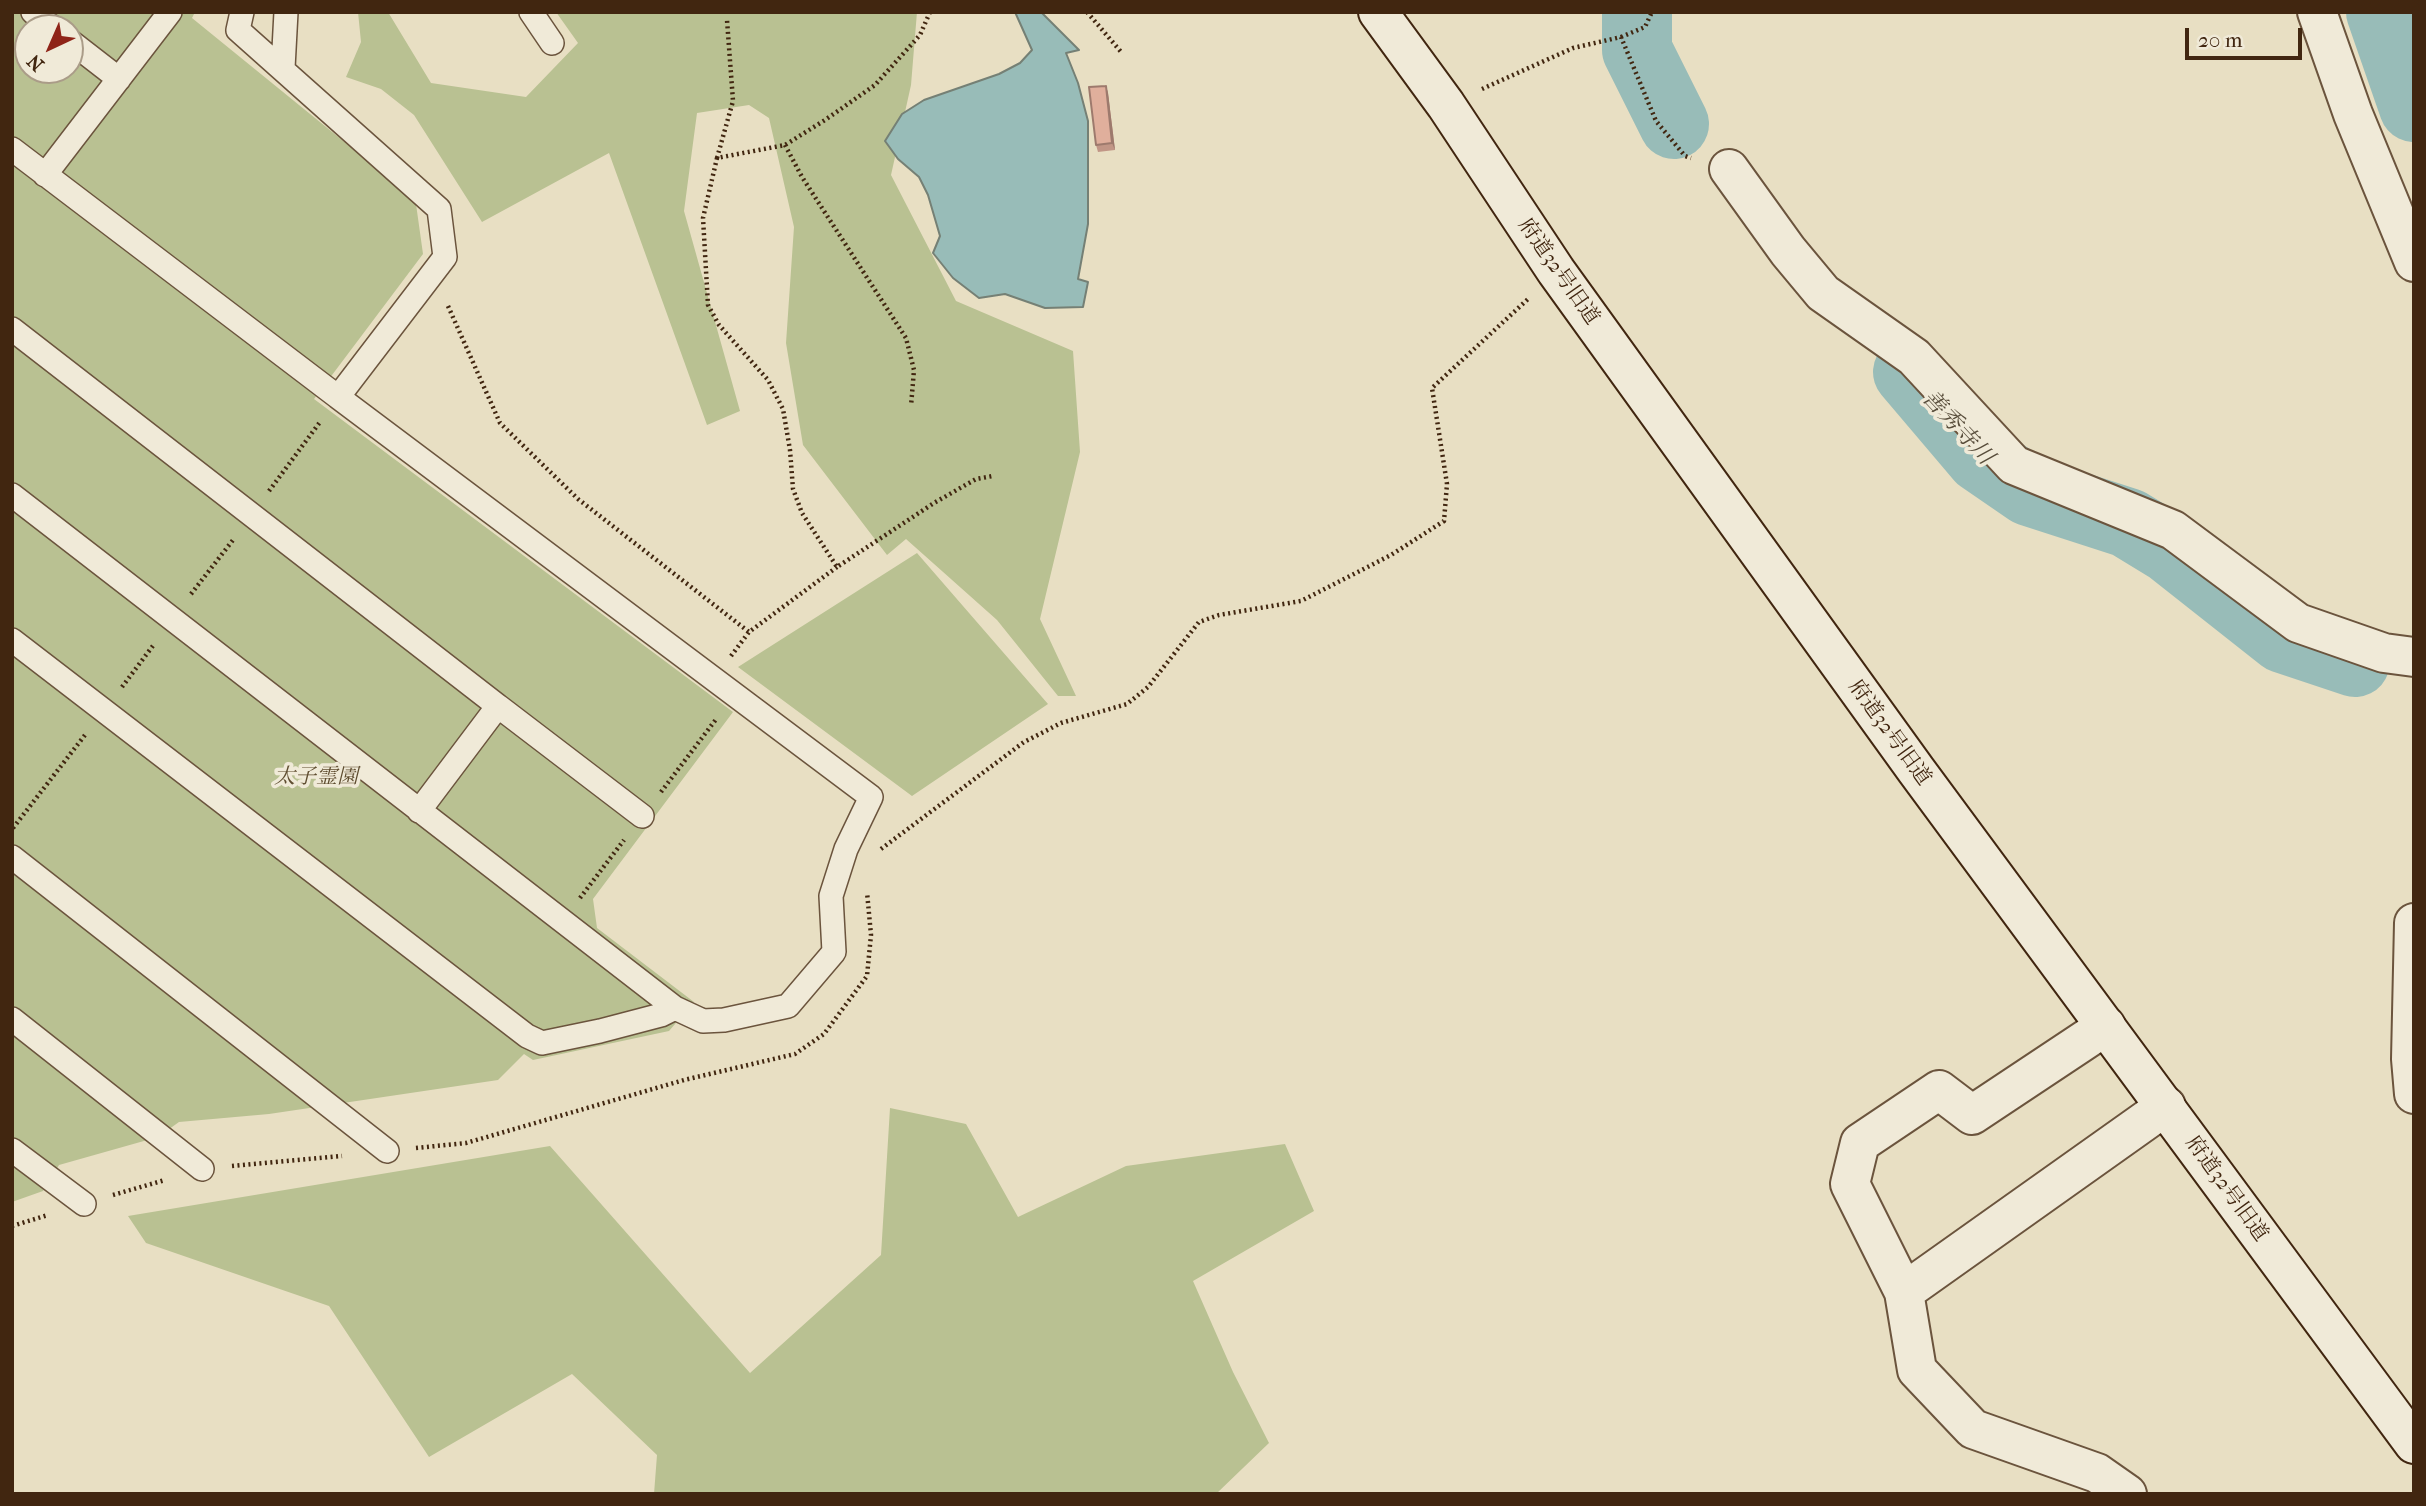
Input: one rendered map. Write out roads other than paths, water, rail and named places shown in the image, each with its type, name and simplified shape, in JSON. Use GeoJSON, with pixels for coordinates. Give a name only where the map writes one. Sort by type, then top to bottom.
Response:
{"type":"FeatureCollection","features":[{"type":"Feature","properties":{"kind":"street","name":"府道32号旧道"},"geometry":{"type":"LineString","coordinates":[[1378,12],[1446,105],[1564,282],[1916,770],[2414,1444]]}},
{"type":"Feature","properties":{"kind":"street"},"geometry":{"type":"LineString","coordinates":[[2316,12],[2414,262]]}},
{"type":"Feature","properties":{"kind":"street"},"geometry":{"type":"LineString","coordinates":[[1729,169],[1788,251],[1823,293],[1913,357],[2014,465],[2173,530],[2298,623],[2384,653],[2414,657]]}},
{"type":"Feature","properties":{"kind":"street"},"geometry":{"type":"LineString","coordinates":[[2414,923],[2411,1059],[2414,1094]]}},
{"type":"Feature","properties":{"kind":"street"},"geometry":{"type":"LineString","coordinates":[[2106,1026],[1972,1115],[1939,1090],[1860,1143],[1850,1184],[1904,1292],[1917,1370],[1973,1429],[2097,1473],[2127,1494]]}},
{"type":"Feature","properties":{"kind":"street"},"geometry":{"type":"LineString","coordinates":[[1904,1292],[2166,1106]]}},
{"type":"Feature","properties":{"kind":"lane"},"geometry":{"type":"LineString","coordinates":[[45,175],[170,12]]}},
{"type":"Feature","properties":{"kind":"lane"},"geometry":{"type":"LineString","coordinates":[[242,12],[238,30],[439,209],[445,257],[338,397]]}},
{"type":"Feature","properties":{"kind":"lane"},"geometry":{"type":"LineString","coordinates":[[283,68],[285,12]]}},
{"type":"Feature","properties":{"kind":"lane"},"geometry":{"type":"LineString","coordinates":[[531,12],[552,43]]}},
{"type":"Feature","properties":{"kind":"lane"},"geometry":{"type":"LineString","coordinates":[[84,52],[119,79]]}},
{"type":"Feature","properties":{"kind":"lane"},"geometry":{"type":"LineString","coordinates":[[12,149],[871,797],[846,849],[831,896],[834,952],[788,1006],[724,1020],[703,1021],[675,1008],[12,495]]}},
{"type":"Feature","properties":{"kind":"lane"},"geometry":{"type":"LineString","coordinates":[[12,329],[642,816]]}},
{"type":"Feature","properties":{"kind":"lane"},"geometry":{"type":"LineString","coordinates":[[12,640],[527,1036],[542,1043],[624,1025],[675,1008]]}},
{"type":"Feature","properties":{"kind":"lane"},"geometry":{"type":"LineString","coordinates":[[419,811],[498,706]]}},
{"type":"Feature","properties":{"kind":"lane"},"geometry":{"type":"LineString","coordinates":[[12,857],[387,1152]]}},
{"type":"Feature","properties":{"kind":"lane"},"geometry":{"type":"LineString","coordinates":[[12,1019],[202,1169]]}},
{"type":"Feature","properties":{"kind":"lane"},"geometry":{"type":"LineString","coordinates":[[12,1150],[84,1204]]}},
{"type":"Feature","properties":{"kind":"water"},"geometry":{"type":"Polygon","coordinates":[[[1015,12],[1041,12],[1079,50],[1066,53],[1078,83],[1088,121],[1088,224],[1078,279],[1088,282],[1083,307],[1045,308],[1005,294],[979,298],[953,278],[933,253],[940,236],[928,195],[919,177],[898,159],[885,141],[902,114],[924,100],[999,74],[1020,63],[1032,50],[1015,12]]]}},
{"type":"Feature","properties":{"kind":"waterway","name":"善秀寺川"},"geometry":{"type":"LineString","coordinates":[[1637,12],[1637,50],[1674,124]]}},
{"type":"Feature","properties":{"kind":"waterway"},"geometry":{"type":"LineString","coordinates":[[2381,12],[2414,107]]}},
{"type":"Feature","properties":{"kind":"waterway","name":"善秀寺川"},"geometry":{"type":"LineString","coordinates":[[1908,372],[1981,458],[2029,491],[2128,523],[2169,548],[2283,638],[2355,662]]}},
{"type":"Feature","properties":{"kind":"park label","name":"太子霊園"},"geometry":{"type":"Point","coordinates":[316,778]}}]}
